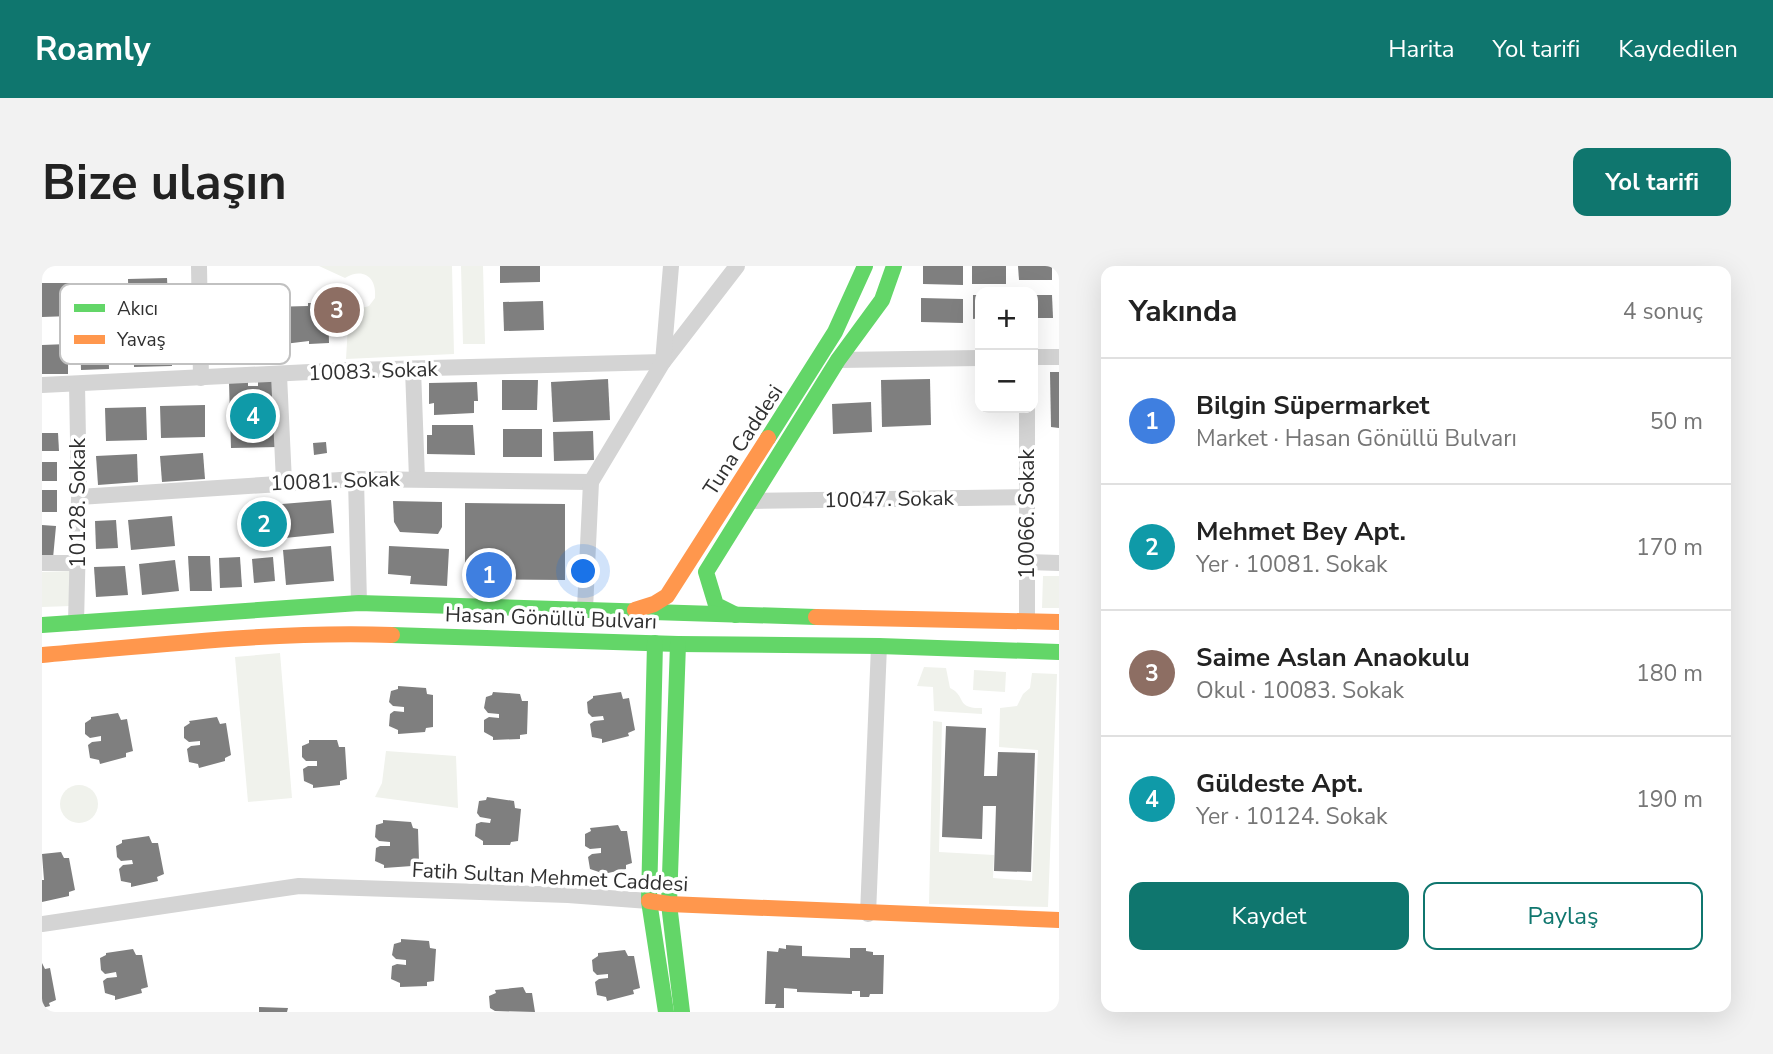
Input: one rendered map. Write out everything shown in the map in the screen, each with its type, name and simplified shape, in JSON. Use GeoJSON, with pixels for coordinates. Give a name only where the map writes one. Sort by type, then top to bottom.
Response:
{"type":"FeatureCollection","features":[{"type":"Feature","properties":{"kind":"main road","name":"Tuna Caddesi"},"geometry":{"type":"LineString","coordinates":[[736,615],[716,605],[706,572],[838,360],[882,300],[894,266]]}},
{"type":"Feature","properties":{"kind":"main road","name":"Tuna Caddesi"},"geometry":{"type":"LineString","coordinates":[[631,611],[654,604],[667,596],[835,332],[862,270]]}},
{"type":"Feature","properties":{"kind":"main road","name":"Hasan Gönüllü Bulvarı"},"geometry":{"type":"LineString","coordinates":[[42,625],[359,603],[1059,622]]}},
{"type":"Feature","properties":{"kind":"main road","name":"Hasan Gönüllü Bulvarı"},"geometry":{"type":"LineString","coordinates":[[42,655],[229,639],[344,633],[678,644],[879,646],[1059,652]]}},
{"type":"Feature","properties":{"kind":"main road"},"geometry":{"type":"LineString","coordinates":[[655,643],[649,901],[666,1012]]}},
{"type":"Feature","properties":{"kind":"main road"},"geometry":{"type":"LineString","coordinates":[[678,644],[669,904],[682,1012]]}},
{"type":"Feature","properties":{"kind":"main road","name":"Fatih Sultan Mehmet Caddesi"},"geometry":{"type":"LineString","coordinates":[[649,901],[868,914],[1059,920]]}},
{"type":"Feature","properties":{"kind":"street"},"geometry":{"type":"LineString","coordinates":[[198,266],[198,284]]}},
{"type":"Feature","properties":{"kind":"street"},"geometry":{"type":"LineString","coordinates":[[663,362],[671,266]]}},
{"type":"Feature","properties":{"kind":"street"},"geometry":{"type":"LineString","coordinates":[[585,609],[591,482],[663,362],[737,266]]}},
{"type":"Feature","properties":{"kind":"street"},"geometry":{"type":"LineString","coordinates":[[1038,358],[1059,357]]}},
{"type":"Feature","properties":{"kind":"street"},"geometry":{"type":"LineString","coordinates":[[838,360],[975,358]]}},
{"type":"Feature","properties":{"kind":"street","name":"10083. Sokak"},"geometry":{"type":"LineString","coordinates":[[42,385],[413,369],[663,362]]}},
{"type":"Feature","properties":{"kind":"street"},"geometry":{"type":"LineString","coordinates":[[201,364],[201,378]]}},
{"type":"Feature","properties":{"kind":"street"},"geometry":{"type":"LineString","coordinates":[[413,369],[416,478]]}},
{"type":"Feature","properties":{"kind":"street"},"geometry":{"type":"LineString","coordinates":[[279,375],[284,482]]}},
{"type":"Feature","properties":{"kind":"street","name":"10128. Sokak"},"geometry":{"type":"LineString","coordinates":[[76,623],[79,564],[77,384]]}},
{"type":"Feature","properties":{"kind":"street","name":"10066. Sokak"},"geometry":{"type":"LineString","coordinates":[[1027,413],[1027,621]]}},
{"type":"Feature","properties":{"kind":"street"},"geometry":{"type":"LineString","coordinates":[[356,479],[359,603]]}},
{"type":"Feature","properties":{"kind":"street","name":"10081. Sokak"},"geometry":{"type":"LineString","coordinates":[[79,497],[356,479],[591,482]]}},
{"type":"Feature","properties":{"kind":"street","name":"10047. Sokak"},"geometry":{"type":"LineString","coordinates":[[750,501],[1028,497]]}},
{"type":"Feature","properties":{"kind":"street"},"geometry":{"type":"LineString","coordinates":[[1027,562],[1059,563]]}},
{"type":"Feature","properties":{"kind":"street"},"geometry":{"type":"LineString","coordinates":[[42,563],[79,564]]}},
{"type":"Feature","properties":{"kind":"street"},"geometry":{"type":"LineString","coordinates":[[868,914],[879,646]]}},
{"type":"Feature","properties":{"kind":"street","name":"Fatih Sultan Mehmet Caddesi"},"geometry":{"type":"LineString","coordinates":[[42,924],[299,886],[568,895],[649,901]]}},
{"type":"Feature","properties":{"kind":"shaded area"},"geometry":{"type":"Polygon","coordinates":[[[319,266],[452,266],[454,354],[346,359],[348,326],[322,327],[321,301],[345,300],[358,309],[369,306],[375,298],[374,284],[363,274],[345,278],[319,266]]]}},
{"type":"Feature","properties":{"kind":"shaded area"},"geometry":{"type":"Polygon","coordinates":[[[461,266],[483,266],[485,344],[463,344],[461,266]]]}},
{"type":"Feature","properties":{"kind":"shaded area"},"geometry":{"type":"Polygon","coordinates":[[[71,571],[71,606],[42,607],[42,572],[71,571]]]}},
{"type":"Feature","properties":{"kind":"shaded area"},"geometry":{"type":"Polygon","coordinates":[[[1043,576],[1059,576],[1059,608],[1042,608],[1043,576]]]}},
{"type":"Feature","properties":{"kind":"shaded area"},"geometry":{"type":"Polygon","coordinates":[[[280,653],[292,798],[248,802],[235,657],[280,653]]]}},
{"type":"Feature","properties":{"kind":"shaded area"},"geometry":{"type":"Polygon","coordinates":[[[924,667],[946,668],[950,688],[964,704],[982,708],[982,714],[934,711],[933,687],[917,686],[924,667]]]}},
{"type":"Feature","properties":{"kind":"shaded area"},"geometry":{"type":"Polygon","coordinates":[[[974,670],[1006,672],[1005,692],[973,690],[974,670]]]}},
{"type":"Feature","properties":{"kind":"shaded area"},"geometry":{"type":"Polygon","coordinates":[[[1032,673],[1057,674],[1048,907],[929,904],[933,721],[942,722],[939,852],[994,855],[993,878],[1032,881],[1038,750],[999,747],[1000,708],[1017,706],[1023,694],[1030,688],[1032,673]]]}},
{"type":"Feature","properties":{"kind":"shaded area"},"geometry":{"type":"Polygon","coordinates":[[[386,751],[456,756],[458,808],[375,797],[382,783],[386,751]]]}},
{"type":"Feature","properties":{"kind":"shaded area"},"geometry":{"type":"Polygon","coordinates":[[[79,785],[92,791],[98,804],[92,817],[79,823],[66,817],[60,804],[66,791],[79,785]]]}},
{"type":"Feature","properties":{"kind":"building"},"geometry":{"type":"Polygon","coordinates":[[[500,266],[540,266],[540,282],[500,283],[500,266]]]}},
{"type":"Feature","properties":{"kind":"building"},"geometry":{"type":"Polygon","coordinates":[[[923,266],[963,266],[963,285],[923,284],[923,266]]]}},
{"type":"Feature","properties":{"kind":"building"},"geometry":{"type":"Polygon","coordinates":[[[972,266],[1006,266],[1006,284],[972,284],[972,266]]]}},
{"type":"Feature","properties":{"kind":"building"},"geometry":{"type":"Polygon","coordinates":[[[1018,266],[1052,266],[1052,280],[1019,280],[1018,266]]]}},
{"type":"Feature","properties":{"kind":"building"},"geometry":{"type":"Polygon","coordinates":[[[167,278],[167,284],[128,284],[128,279],[167,278]]]}},
{"type":"Feature","properties":{"kind":"building"},"geometry":{"type":"Polygon","coordinates":[[[42,283],[99,283],[60,284],[60,316],[42,317],[42,283]]]}},
{"type":"Feature","properties":{"kind":"building"},"geometry":{"type":"Polygon","coordinates":[[[973,295],[975,295],[975,319],[973,295]]]}},
{"type":"Feature","properties":{"kind":"building"},"geometry":{"type":"Polygon","coordinates":[[[1038,295],[1052,295],[1053,318],[1038,318],[1038,295]]]}},
{"type":"Feature","properties":{"kind":"building"},"geometry":{"type":"Polygon","coordinates":[[[921,298],[963,299],[963,323],[921,322],[921,298]]]}},
{"type":"Feature","properties":{"kind":"building"},"geometry":{"type":"Polygon","coordinates":[[[543,301],[544,330],[504,331],[503,302],[543,301]]]}},
{"type":"Feature","properties":{"kind":"building"},"geometry":{"type":"Polygon","coordinates":[[[308,303],[328,303],[329,343],[309,344],[309,341],[290,343],[290,306],[308,306],[308,303]]]}},
{"type":"Feature","properties":{"kind":"building"},"geometry":{"type":"Polygon","coordinates":[[[60,344],[60,364],[68,364],[68,374],[42,374],[42,345],[60,344]]]}},
{"type":"Feature","properties":{"kind":"building"},"geometry":{"type":"Polygon","coordinates":[[[81,364],[109,364],[109,369],[81,370],[81,364]]]}},
{"type":"Feature","properties":{"kind":"building"},"geometry":{"type":"Polygon","coordinates":[[[134,364],[172,364],[172,366],[134,367],[134,364]]]}},
{"type":"Feature","properties":{"kind":"building"},"geometry":{"type":"Polygon","coordinates":[[[1050,372],[1059,372],[1059,428],[1051,427],[1050,372]]]}},
{"type":"Feature","properties":{"kind":"building"},"geometry":{"type":"Polygon","coordinates":[[[608,379],[610,420],[553,422],[551,382],[608,379]]]}},
{"type":"Feature","properties":{"kind":"building"},"geometry":{"type":"Polygon","coordinates":[[[930,379],[931,425],[882,427],[881,380],[930,379]]]}},
{"type":"Feature","properties":{"kind":"building"},"geometry":{"type":"Polygon","coordinates":[[[502,380],[538,380],[537,410],[502,410],[502,380]]]}},
{"type":"Feature","properties":{"kind":"building"},"geometry":{"type":"Polygon","coordinates":[[[258,381],[275,381],[278,447],[231,448],[229,383],[248,382],[248,386],[258,386],[258,381]]]}},
{"type":"Feature","properties":{"kind":"building"},"geometry":{"type":"Polygon","coordinates":[[[477,382],[478,401],[474,401],[474,413],[434,415],[434,403],[429,404],[429,383],[477,382]]]}},
{"type":"Feature","properties":{"kind":"building"},"geometry":{"type":"Polygon","coordinates":[[[871,402],[872,432],[833,434],[832,404],[871,402]]]}},
{"type":"Feature","properties":{"kind":"building"},"geometry":{"type":"Polygon","coordinates":[[[205,405],[205,437],[161,438],[160,406],[205,405]]]}},
{"type":"Feature","properties":{"kind":"building"},"geometry":{"type":"Polygon","coordinates":[[[146,407],[147,440],[106,441],[105,408],[146,407]]]}},
{"type":"Feature","properties":{"kind":"building"},"geometry":{"type":"Polygon","coordinates":[[[432,425],[473,425],[475,455],[427,454],[427,435],[432,435],[432,425]]]}},
{"type":"Feature","properties":{"kind":"building"},"geometry":{"type":"Polygon","coordinates":[[[503,429],[542,429],[542,457],[503,457],[503,429]]]}},
{"type":"Feature","properties":{"kind":"building"},"geometry":{"type":"Polygon","coordinates":[[[593,431],[594,460],[554,461],[553,432],[593,431]]]}},
{"type":"Feature","properties":{"kind":"building"},"geometry":{"type":"Polygon","coordinates":[[[42,433],[58,433],[59,451],[42,451],[42,433]]]}},
{"type":"Feature","properties":{"kind":"building"},"geometry":{"type":"Polygon","coordinates":[[[326,442],[327,453],[314,455],[313,443],[326,442]]]}},
{"type":"Feature","properties":{"kind":"building"},"geometry":{"type":"Polygon","coordinates":[[[203,453],[205,479],[162,482],[160,456],[203,453]]]}},
{"type":"Feature","properties":{"kind":"building"},"geometry":{"type":"Polygon","coordinates":[[[137,454],[138,482],[98,485],[96,456],[137,454]]]}},
{"type":"Feature","properties":{"kind":"building"},"geometry":{"type":"Polygon","coordinates":[[[42,462],[57,462],[57,481],[42,481],[42,462]]]}},
{"type":"Feature","properties":{"kind":"building"},"geometry":{"type":"Polygon","coordinates":[[[42,490],[57,490],[57,512],[42,512],[42,490]]]}},
{"type":"Feature","properties":{"kind":"building"},"geometry":{"type":"Polygon","coordinates":[[[331,500],[334,533],[285,538],[282,504],[331,500]]]}},
{"type":"Feature","properties":{"kind":"building"},"geometry":{"type":"Polygon","coordinates":[[[393,501],[442,502],[442,527],[438,534],[400,532],[394,522],[393,501]]]}},
{"type":"Feature","properties":{"kind":"building"},"geometry":{"type":"Polygon","coordinates":[[[465,503],[565,504],[565,580],[465,579],[465,503]]]}},
{"type":"Feature","properties":{"kind":"building"},"geometry":{"type":"Polygon","coordinates":[[[273,506],[275,540],[254,541],[252,507],[273,506]]]}},
{"type":"Feature","properties":{"kind":"building"},"geometry":{"type":"Polygon","coordinates":[[[172,516],[175,546],[131,550],[128,520],[172,516]]]}},
{"type":"Feature","properties":{"kind":"building"},"geometry":{"type":"Polygon","coordinates":[[[116,520],[118,548],[96,549],[95,521],[116,520]]]}},
{"type":"Feature","properties":{"kind":"building"},"geometry":{"type":"Polygon","coordinates":[[[42,525],[56,526],[53,558],[42,557],[42,525]]]}},
{"type":"Feature","properties":{"kind":"building"},"geometry":{"type":"Polygon","coordinates":[[[331,546],[334,581],[286,585],[283,550],[331,546]]]}},
{"type":"Feature","properties":{"kind":"building"},"geometry":{"type":"Polygon","coordinates":[[[389,546],[449,549],[447,586],[410,584],[411,576],[388,574],[389,546]]]}},
{"type":"Feature","properties":{"kind":"building"},"geometry":{"type":"Polygon","coordinates":[[[188,556],[210,556],[212,591],[190,591],[188,556]]]}},
{"type":"Feature","properties":{"kind":"building"},"geometry":{"type":"Polygon","coordinates":[[[240,557],[242,587],[220,588],[219,558],[240,557]]]}},
{"type":"Feature","properties":{"kind":"building"},"geometry":{"type":"Polygon","coordinates":[[[273,557],[275,581],[254,583],[252,559],[273,557]]]}},
{"type":"Feature","properties":{"kind":"building"},"geometry":{"type":"Polygon","coordinates":[[[175,560],[179,591],[142,595],[139,564],[175,560]]]}},
{"type":"Feature","properties":{"kind":"building"},"geometry":{"type":"Polygon","coordinates":[[[125,566],[128,595],[96,597],[94,567],[125,566]]]}},
{"type":"Feature","properties":{"kind":"building"},"geometry":{"type":"Polygon","coordinates":[[[398,686],[426,688],[427,694],[433,695],[433,727],[426,728],[425,732],[398,734],[398,730],[389,726],[390,714],[394,711],[404,712],[404,707],[393,706],[389,702],[391,691],[398,689],[398,686]]]}},
{"type":"Feature","properties":{"kind":"building"},"geometry":{"type":"Polygon","coordinates":[[[493,692],[520,694],[522,701],[528,701],[527,734],[520,735],[520,739],[493,740],[493,737],[484,732],[484,720],[489,717],[499,718],[499,714],[488,713],[484,708],[486,697],[493,692]]]}},
{"type":"Feature","properties":{"kind":"building"},"geometry":{"type":"Polygon","coordinates":[[[621,692],[623,699],[629,698],[635,730],[628,733],[629,736],[602,743],[602,739],[592,737],[590,724],[604,720],[603,716],[592,717],[588,713],[587,702],[593,696],[621,692]]]}},
{"type":"Feature","properties":{"kind":"building"},"geometry":{"type":"Polygon","coordinates":[[[118,713],[121,720],[127,719],[133,751],[126,753],[126,757],[100,764],[99,760],[90,758],[88,745],[101,741],[101,736],[90,738],[85,734],[85,723],[91,717],[118,713]]]}},
{"type":"Feature","properties":{"kind":"building"},"geometry":{"type":"Polygon","coordinates":[[[217,717],[220,724],[226,723],[231,755],[225,758],[225,761],[199,768],[198,764],[189,762],[187,749],[200,745],[200,741],[189,742],[184,738],[184,727],[189,721],[217,717]]]}},
{"type":"Feature","properties":{"kind":"building"},"geometry":{"type":"Polygon","coordinates":[[[946,726],[986,728],[984,776],[997,776],[998,752],[1035,753],[1031,872],[994,871],[996,806],[983,806],[982,839],[942,837],[946,726]]]}},
{"type":"Feature","properties":{"kind":"building"},"geometry":{"type":"Polygon","coordinates":[[[309,740],[337,740],[339,747],[345,747],[347,779],[340,781],[340,785],[313,788],[313,785],[304,781],[303,769],[317,766],[317,761],[306,761],[302,757],[302,746],[309,743],[309,740]]]}},
{"type":"Feature","properties":{"kind":"building"},"geometry":{"type":"Polygon","coordinates":[[[487,797],[514,801],[515,808],[521,809],[518,841],[511,842],[510,845],[483,845],[483,841],[475,836],[476,824],[490,823],[491,819],[480,817],[477,813],[479,801],[486,800],[487,797]]]}},
{"type":"Feature","properties":{"kind":"building"},"geometry":{"type":"Polygon","coordinates":[[[383,820],[411,822],[413,828],[418,829],[419,861],[412,862],[412,866],[384,868],[384,865],[375,861],[376,848],[390,846],[390,842],[379,841],[375,837],[376,825],[383,823],[383,820]]]}},
{"type":"Feature","properties":{"kind":"building"},"geometry":{"type":"Polygon","coordinates":[[[618,825],[621,831],[627,831],[632,863],[626,865],[626,869],[599,875],[599,872],[590,869],[588,857],[601,853],[601,848],[590,849],[585,846],[585,834],[591,831],[590,828],[618,825]]]}},
{"type":"Feature","properties":{"kind":"building"},"geometry":{"type":"Polygon","coordinates":[[[149,836],[152,843],[158,843],[164,874],[157,877],[158,881],[131,887],[131,883],[121,881],[119,869],[123,865],[133,864],[132,860],[121,861],[117,857],[116,846],[122,843],[122,840],[149,836]]]}},
{"type":"Feature","properties":{"kind":"building"},"geometry":{"type":"Polygon","coordinates":[[[61,852],[64,858],[69,858],[75,890],[69,892],[69,896],[42,902],[42,854],[61,852]]]}},
{"type":"Feature","properties":{"kind":"building"},"geometry":{"type":"Polygon","coordinates":[[[401,939],[429,941],[430,948],[436,949],[434,981],[427,982],[427,986],[400,987],[400,983],[391,979],[392,966],[406,965],[406,960],[396,959],[392,955],[394,944],[401,942],[401,939]]]}},
{"type":"Feature","properties":{"kind":"building"},"geometry":{"type":"Polygon","coordinates":[[[786,945],[802,946],[802,956],[850,958],[850,948],[866,948],[866,951],[873,952],[873,955],[884,955],[883,994],[860,997],[860,991],[852,991],[852,994],[797,992],[797,989],[784,988],[784,1008],[775,1008],[776,1004],[765,1004],[767,951],[778,952],[779,948],[786,949],[786,945]]]}},
{"type":"Feature","properties":{"kind":"building"},"geometry":{"type":"Polygon","coordinates":[[[133,949],[136,955],[142,955],[148,987],[141,989],[142,993],[115,1000],[115,996],[105,993],[103,981],[117,977],[116,972],[105,974],[101,970],[100,958],[106,953],[133,949]]]}},
{"type":"Feature","properties":{"kind":"building"},"geometry":{"type":"Polygon","coordinates":[[[625,950],[628,956],[634,956],[640,988],[633,990],[634,994],[607,1001],[606,997],[597,995],[595,982],[608,978],[608,974],[597,975],[593,971],[592,960],[598,953],[625,950]]]}},
{"type":"Feature","properties":{"kind":"building"},"geometry":{"type":"Polygon","coordinates":[[[42,963],[45,969],[50,968],[56,1000],[49,1003],[50,1006],[42,1008],[42,963]]]}},
{"type":"Feature","properties":{"kind":"building"},"geometry":{"type":"Polygon","coordinates":[[[523,987],[526,993],[532,993],[535,1012],[495,1011],[490,1008],[489,996],[496,993],[495,990],[523,987]]]}},
{"type":"Feature","properties":{"kind":"building"},"geometry":{"type":"Polygon","coordinates":[[[259,1007],[288,1008],[287,1012],[259,1012],[259,1007]]]}},
{"type":"Feature","properties":{"kind":"traffic: fast"},"geometry":{"type":"LineString","coordinates":[[768,438],[835,332],[865,266]]}},
{"type":"Feature","properties":{"kind":"traffic: fast"},"geometry":{"type":"LineString","coordinates":[[736,615],[716,605],[706,572],[838,360],[882,300],[894,266]]}},
{"type":"Feature","properties":{"kind":"traffic: fast"},"geometry":{"type":"LineString","coordinates":[[42,625],[359,603],[816,617]]}},
{"type":"Feature","properties":{"kind":"traffic: fast"},"geometry":{"type":"LineString","coordinates":[[392,635],[1059,652]]}},
{"type":"Feature","properties":{"kind":"traffic: fast"},"geometry":{"type":"LineString","coordinates":[[655,643],[649,901],[666,1012]]}},
{"type":"Feature","properties":{"kind":"traffic: fast"},"geometry":{"type":"LineString","coordinates":[[678,644],[669,904],[682,1012]]}},
{"type":"Feature","properties":{"kind":"traffic: slow"},"geometry":{"type":"LineString","coordinates":[[635,610],[654,604],[667,596],[768,438]]}},
{"type":"Feature","properties":{"kind":"traffic: slow"},"geometry":{"type":"LineString","coordinates":[[816,617],[1059,622]]}},
{"type":"Feature","properties":{"kind":"traffic: slow"},"geometry":{"type":"LineString","coordinates":[[42,655],[260,637],[392,635]]}},
{"type":"Feature","properties":{"kind":"traffic: slow"},"geometry":{"type":"LineString","coordinates":[[649,901],[1059,920]]}},
{"type":"Feature","properties":{"kind":"place","name":"Saime Aslan Anaokulu"},"geometry":{"type":"Point","coordinates":[337,310]}},
{"type":"Feature","properties":{"kind":"place","name":"Güldeste Apt."},"geometry":{"type":"Point","coordinates":[253,416]}},
{"type":"Feature","properties":{"kind":"place","name":"Mehmet Bey Apt."},"geometry":{"type":"Point","coordinates":[264,524]}},
{"type":"Feature","properties":{"kind":"place","name":"Bilgin Süpermarket"},"geometry":{"type":"Point","coordinates":[489,575]}}]}
